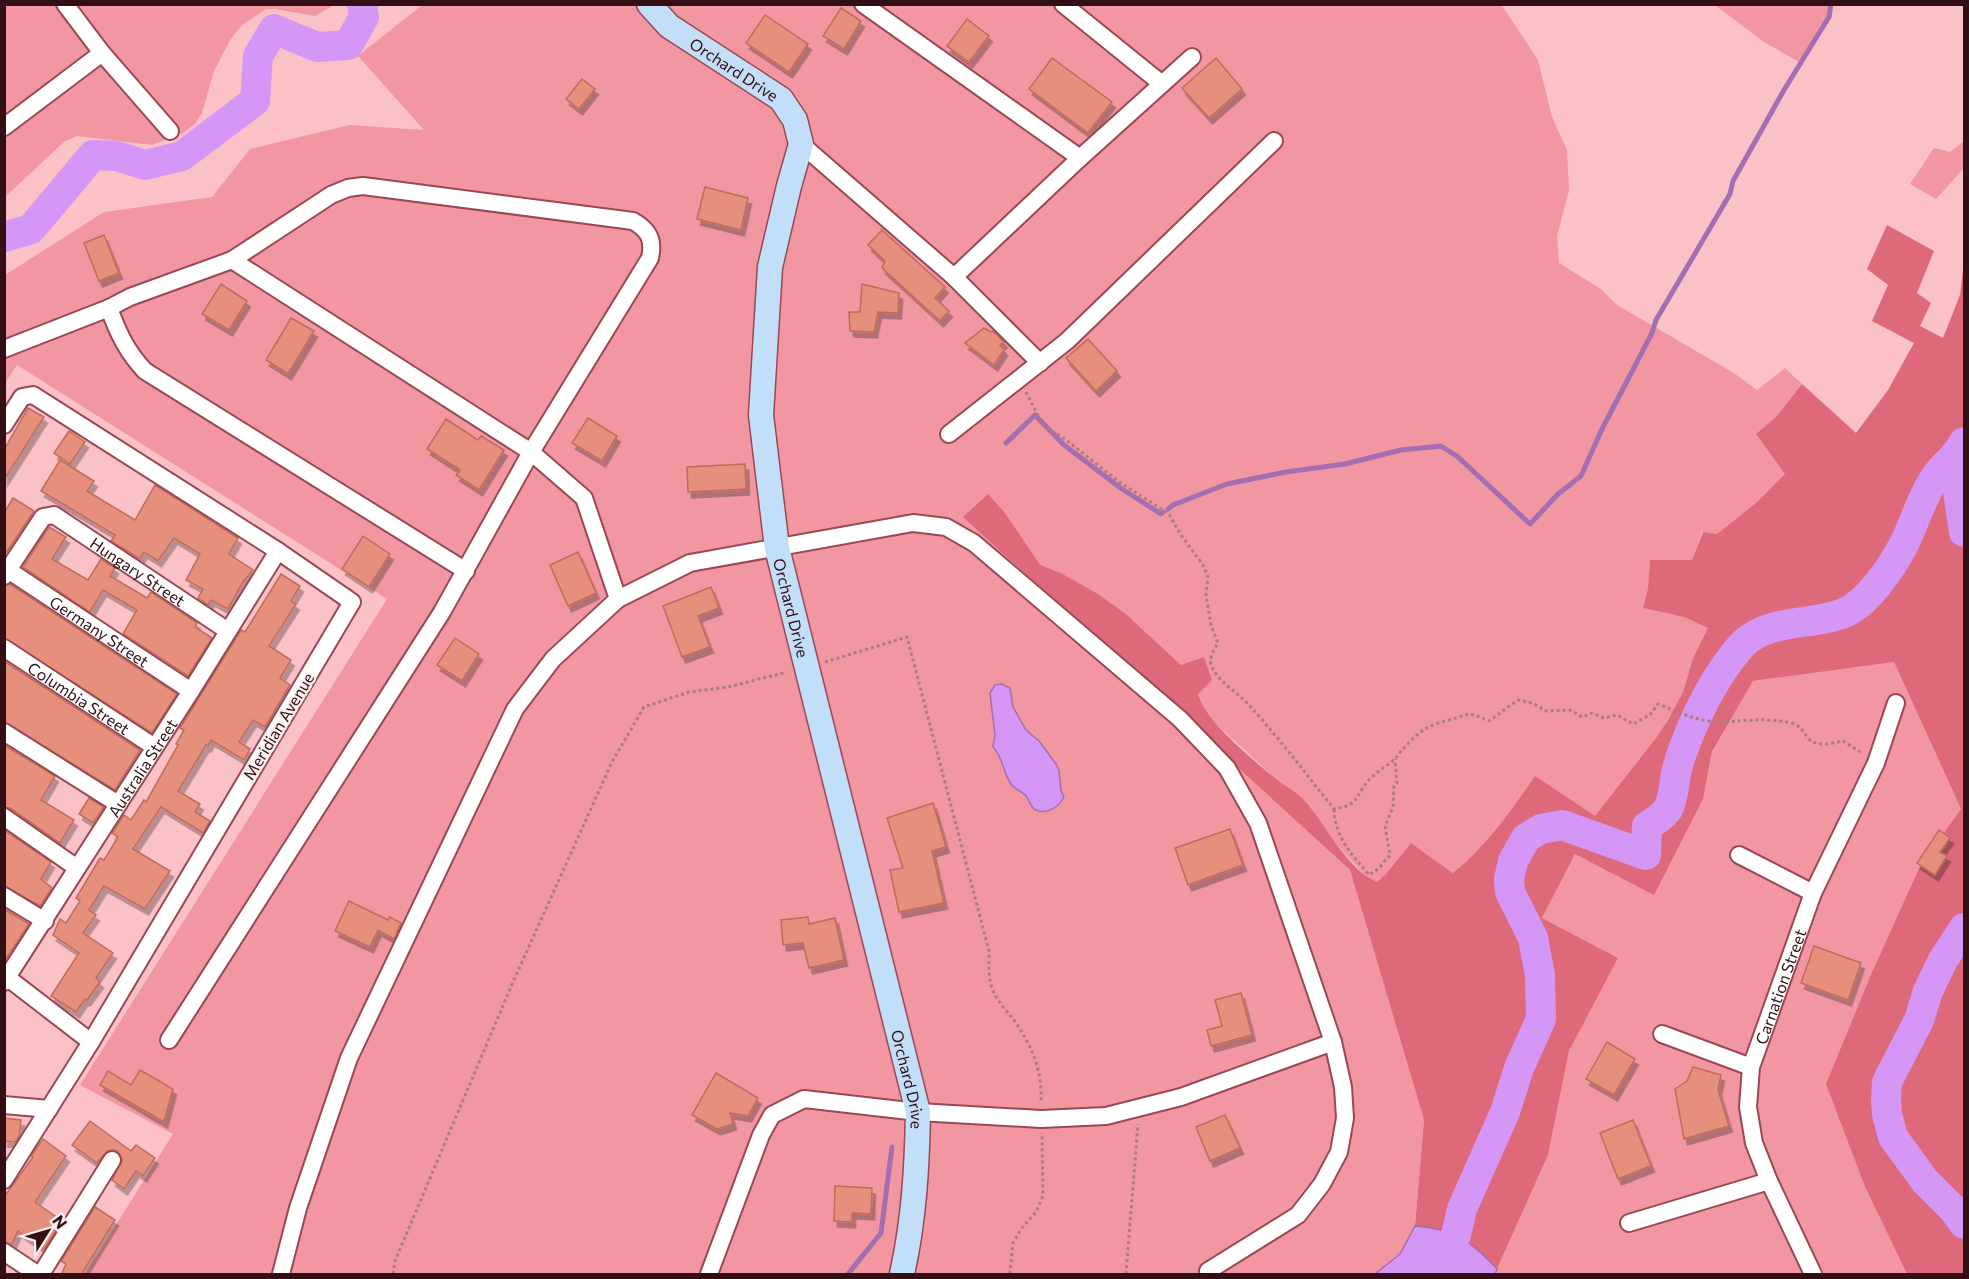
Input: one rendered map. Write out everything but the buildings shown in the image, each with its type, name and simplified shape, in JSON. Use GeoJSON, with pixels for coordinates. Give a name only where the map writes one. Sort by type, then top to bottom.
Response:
{"type":"FeatureCollection","features":[{"type":"Feature","properties":{"kind":"street"},"geometry":{"type":"LineString","coordinates":[[65,4],[102,53],[170,131]]}},
{"type":"Feature","properties":{"kind":"street","name":"Orchard Drive"},"geometry":{"type":"LineString","coordinates":[[649,4],[669,26],[781,99],[795,120],[801,144],[770,267],[761,414],[777,548],[918,1112],[917,1180],[902,1275]]}},
{"type":"Feature","properties":{"kind":"street"},"geometry":{"type":"LineString","coordinates":[[863,4],[1080,158]]}},
{"type":"Feature","properties":{"kind":"street"},"geometry":{"type":"LineString","coordinates":[[1063,4],[1162,84]]}},
{"type":"Feature","properties":{"kind":"street"},"geometry":{"type":"LineString","coordinates":[[4,127],[102,53]]}},
{"type":"Feature","properties":{"kind":"street"},"geometry":{"type":"LineString","coordinates":[[954,277],[1080,158],[1192,57]]}},
{"type":"Feature","properties":{"kind":"street"},"geometry":{"type":"LineString","coordinates":[[949,434],[1075,333],[1274,141]]}},
{"type":"Feature","properties":{"kind":"street"},"geometry":{"type":"LineString","coordinates":[[801,144],[954,277],[1040,363]]}},
{"type":"Feature","properties":{"kind":"street"},"geometry":{"type":"LineString","coordinates":[[4,349],[109,308],[130,297],[232,260],[331,195],[348,188],[363,186],[633,221],[644,227],[650,236],[652,247],[650,258],[531,452],[442,612],[169,1040]]}},
{"type":"Feature","properties":{"kind":"street"},"geometry":{"type":"LineString","coordinates":[[232,260],[531,452],[584,498],[618,599]]}},
{"type":"Feature","properties":{"kind":"street"},"geometry":{"type":"LineString","coordinates":[[109,308],[119,336],[131,356],[145,371],[466,571]]}},
{"type":"Feature","properties":{"kind":"street","name":"Meridian Avenue"},"geometry":{"type":"LineString","coordinates":[[4,425],[22,397],[27,394],[33,395],[278,550],[352,602],[92,1042],[6,1176]]}},
{"type":"Feature","properties":{"kind":"street","name":"Hungary Street"},"geometry":{"type":"LineString","coordinates":[[6,573],[43,517],[54,515],[228,630]]}},
{"type":"Feature","properties":{"kind":"street"},"geometry":{"type":"LineString","coordinates":[[281,1275],[298,1208],[349,1058],[515,709],[553,659],[618,599],[690,563],[913,523],[946,527],[974,543],[1180,719],[1227,768],[1258,823],[1333,1042],[1343,1087],[1345,1118],[1339,1152],[1322,1184],[1298,1215],[1208,1271]]}},
{"type":"Feature","properties":{"kind":"street","name":"Australia Street"},"geometry":{"type":"LineString","coordinates":[[6,978],[45,921],[278,550]]}},
{"type":"Feature","properties":{"kind":"street","name":"Germany Street"},"geometry":{"type":"LineString","coordinates":[[6,573],[191,691]]}},
{"type":"Feature","properties":{"kind":"street","name":"Columbia Street"},"geometry":{"type":"LineString","coordinates":[[4,648],[153,746]]}},
{"type":"Feature","properties":{"kind":"street","name":"Carnation Street"},"geometry":{"type":"LineString","coordinates":[[1813,1275],[1769,1181],[1754,1143],[1748,1107],[1751,1067],[1813,893],[1876,763],[1896,702]]}},
{"type":"Feature","properties":{"kind":"street"},"geometry":{"type":"LineString","coordinates":[[4,732],[118,804]]}},
{"type":"Feature","properties":{"kind":"street"},"geometry":{"type":"LineString","coordinates":[[4,817],[77,868]]}},
{"type":"Feature","properties":{"kind":"street"},"geometry":{"type":"LineString","coordinates":[[1739,855],[1813,893]]}},
{"type":"Feature","properties":{"kind":"street"},"geometry":{"type":"LineString","coordinates":[[4,896],[45,921]]}},
{"type":"Feature","properties":{"kind":"street"},"geometry":{"type":"LineString","coordinates":[[6,978],[92,1042]]}},
{"type":"Feature","properties":{"kind":"street"},"geometry":{"type":"LineString","coordinates":[[1662,1034],[1751,1067]]}},
{"type":"Feature","properties":{"kind":"street"},"geometry":{"type":"LineString","coordinates":[[709,1275],[761,1135],[772,1115],[804,1099],[918,1112],[1041,1119],[1106,1116],[1181,1097],[1333,1042]]}},
{"type":"Feature","properties":{"kind":"street"},"geometry":{"type":"LineString","coordinates":[[4,1105],[49,1109]]}},
{"type":"Feature","properties":{"kind":"street"},"geometry":{"type":"LineString","coordinates":[[4,1252],[39,1275],[112,1160]]}},
{"type":"Feature","properties":{"kind":"street"},"geometry":{"type":"LineString","coordinates":[[1629,1223],[1769,1181]]}},
{"type":"Feature","properties":{"kind":"path"},"geometry":{"type":"LineString","coordinates":[[1019,379],[1043,425],[1065,439],[1118,481],[1169,514],[1181,536],[1203,565],[1208,577],[1206,595],[1211,625],[1218,643],[1211,656],[1211,663],[1221,679],[1262,720],[1335,809],[1335,824],[1343,842],[1369,875],[1379,868],[1390,855],[1385,826],[1393,807],[1394,786],[1397,783],[1395,759]]}},
{"type":"Feature","properties":{"kind":"path"},"geometry":{"type":"LineString","coordinates":[[393,1275],[395,1261],[517,972],[612,762],[644,707],[689,692],[728,687],[807,667],[907,637],[989,951],[988,973],[993,990],[1036,1057],[1042,1080],[1043,1196],[1035,1212],[1013,1243],[1010,1275]]}},
{"type":"Feature","properties":{"kind":"path"},"geometry":{"type":"LineString","coordinates":[[1335,809],[1343,808],[1356,800],[1370,778],[1395,759],[1405,746],[1432,724],[1472,713],[1489,721],[1518,700],[1532,703],[1546,711],[1570,710],[1582,717],[1592,713],[1604,718],[1617,715],[1633,724],[1650,715],[1658,704],[1690,718],[1721,722],[1771,719],[1796,724],[1803,729],[1808,739],[1816,743],[1826,745],[1843,741],[1876,763]]}},
{"type":"Feature","properties":{"kind":"path"},"geometry":{"type":"LineString","coordinates":[[1126,1275],[1139,1107]]}},
{"type":"Feature","properties":{"kind":"shaded area"},"geometry":{"type":"Polygon","coordinates":[[[1501,4],[1538,60],[1552,117],[1567,150],[1569,191],[1557,236],[1559,263],[1601,289],[1617,305],[1734,373],[1757,390],[1785,368],[1802,384],[1776,417],[1756,434],[1786,474],[1757,502],[1717,534],[1702,532],[1692,560],[1650,560],[1648,588],[1643,608],[1684,617],[1709,628],[1693,658],[1683,692],[1668,720],[1595,817],[1535,776],[1487,839],[1453,873],[1411,843],[1377,882],[1367,878],[1337,845],[1303,799],[1275,778],[1213,721],[1200,702],[1198,694],[1181,665],[1126,614],[1098,594],[1061,573],[1039,565],[1005,513],[964,517],[1350,870],[1424,1120],[1415,1226],[1411,1234],[1487,1274],[85,1274],[173,1134],[80,1085],[387,599],[17,365],[5,383],[5,275],[104,212],[212,197],[250,149],[350,125],[424,130],[358,56],[422,5],[1501,4]]]}},
{"type":"Feature","properties":{"kind":"shaded area"},"geometry":{"type":"Polygon","coordinates":[[[5,5],[334,5],[315,16],[266,9],[242,25],[230,40],[214,71],[202,113],[195,124],[183,133],[152,145],[77,136],[65,141],[5,197],[5,5]]]}},
{"type":"Feature","properties":{"kind":"shaded area"},"geometry":{"type":"Polygon","coordinates":[[[1715,5],[1831,5],[1829,17],[1801,63],[1764,42],[1715,5]]]}},
{"type":"Feature","properties":{"kind":"shaded area"},"geometry":{"type":"Polygon","coordinates":[[[1964,141],[1964,168],[1936,199],[1910,184],[1934,148],[1950,152],[1964,141]]]}},
{"type":"Feature","properties":{"kind":"shaded area"},"geometry":{"type":"Polygon","coordinates":[[[1887,225],[1934,251],[1917,293],[1931,303],[1920,326],[1943,338],[1960,295],[1964,262],[1964,1274],[1907,1274],[1866,1189],[1826,1084],[1873,970],[1920,866],[1961,809],[1894,662],[1753,681],[1712,752],[1703,799],[1654,895],[1575,854],[1542,918],[1618,958],[1569,1051],[1548,1155],[1497,1269],[1479,1251],[1461,1238],[1441,1230],[1415,1226],[1424,1120],[1350,870],[963,517],[988,494],[1005,513],[1040,565],[1061,573],[1098,594],[1126,614],[1181,665],[1204,657],[1212,680],[1198,694],[1210,716],[1242,750],[1304,800],[1346,857],[1366,876],[1377,882],[1411,843],[1453,873],[1487,839],[1535,776],[1595,816],[1656,738],[1683,692],[1693,658],[1708,628],[1684,617],[1643,608],[1648,588],[1650,560],[1692,560],[1703,532],[1717,534],[1757,502],[1785,474],[1756,434],[1776,417],[1802,384],[1856,433],[1888,390],[1914,343],[1872,321],[1888,285],[1867,269],[1887,225]]]}},
{"type":"Feature","properties":{"kind":"shaded area"},"geometry":{"type":"Polygon","coordinates":[[[1894,662],[1961,809],[1920,866],[1873,970],[1866,1189],[1907,1274],[1495,1274],[1548,1155],[1569,1051],[1618,958],[1542,918],[1575,854],[1703,799],[1712,753],[1753,681],[1894,662]]]}},
{"type":"Feature","properties":{"kind":"shaded area"},"geometry":{"type":"Polygon","coordinates":[[[1002,684],[1010,688],[1013,707],[1026,730],[1039,741],[1059,771],[1061,791],[1064,797],[1051,810],[1037,811],[1033,808],[1026,796],[1008,780],[999,755],[993,747],[995,735],[990,693],[995,685],[1002,684]]]}},
{"type":"Feature","properties":{"kind":"shaded area"},"geometry":{"type":"Polygon","coordinates":[[[1415,1226],[1441,1230],[1461,1238],[1479,1251],[1497,1269],[1495,1274],[1375,1274],[1400,1254],[1415,1226]]]}},
{"type":"Feature","properties":{"kind":"waterway"},"geometry":{"type":"LineString","coordinates":[[4,237],[31,229],[93,155],[117,156],[145,165],[182,156],[255,101],[258,56],[274,29],[317,47],[348,45],[364,17],[362,4]]}},
{"type":"Feature","properties":{"kind":"waterway"},"geometry":{"type":"LineString","coordinates":[[1168,509],[1227,484],[1286,472],[1345,464],[1401,450],[1441,446],[1458,457],[1530,524],[1558,494],[1581,476],[1602,429],[1652,333],[1656,320],[1730,194],[1733,181],[1784,90],[1829,17],[1831,4]]}},
{"type":"Feature","properties":{"kind":"waterway"},"geometry":{"type":"LineString","coordinates":[[1006,443],[1035,415],[1064,445],[1122,489],[1161,514],[1163,512]]}},
{"type":"Feature","properties":{"kind":"waterway"},"geometry":{"type":"LineString","coordinates":[[1437,1274],[1456,1235],[1462,1209],[1505,1112],[1519,1068],[1541,1019],[1540,975],[1533,938],[1510,892],[1509,879],[1513,861],[1526,838],[1541,829],[1562,825],[1646,855],[1647,826],[1659,819],[1668,809],[1672,800],[1679,762],[1692,727],[1712,687],[1736,652],[1753,636],[1764,630],[1831,617],[1844,613],[1862,601],[1892,564],[1903,546],[1931,484],[1964,442]]}},
{"type":"Feature","properties":{"kind":"waterway"},"geometry":{"type":"LineString","coordinates":[[1958,455],[1956,478],[1964,532]]}},
{"type":"Feature","properties":{"kind":"waterway"},"geometry":{"type":"LineString","coordinates":[[1964,928],[1943,960],[1928,991],[1919,1020],[1887,1082],[1886,1100],[1893,1137],[1925,1181],[1953,1209],[1964,1224]]}},
{"type":"Feature","properties":{"kind":"waterway"},"geometry":{"type":"LineString","coordinates":[[848,1274],[881,1233],[892,1147]]}}]}
